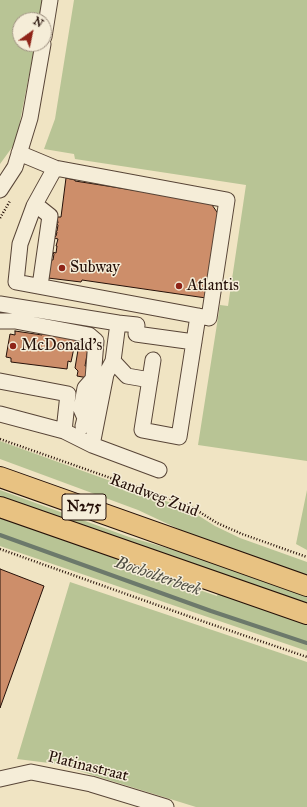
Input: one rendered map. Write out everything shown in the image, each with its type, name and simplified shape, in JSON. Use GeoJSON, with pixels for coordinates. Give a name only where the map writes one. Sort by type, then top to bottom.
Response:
{"type":"FeatureCollection","features":[{"type":"Feature","properties":{"kind":"main road","name":"Randweg Zuid"},"geometry":{"type":"LineString","coordinates":[[0,477],[307,586]]}},
{"type":"Feature","properties":{"kind":"main road","name":"N275"},"geometry":{"type":"LineString","coordinates":[[0,507],[307,614]]}},
{"type":"Feature","properties":{"kind":"street"},"geometry":{"type":"LineString","coordinates":[[48,12],[50,0]]}},
{"type":"Feature","properties":{"kind":"street"},"geometry":{"type":"LineString","coordinates":[[0,190],[15,167],[30,118],[42,52]]}},
{"type":"Feature","properties":{"kind":"street"},"geometry":{"type":"LineString","coordinates":[[16,282],[208,318],[227,200],[55,168],[19,153]]}},
{"type":"Feature","properties":{"kind":"street"},"geometry":{"type":"LineString","coordinates":[[0,173],[19,153]]}},
{"type":"Feature","properties":{"kind":"street"},"geometry":{"type":"LineString","coordinates":[[0,321],[9,309],[16,282],[20,244],[35,204],[55,168]]}},
{"type":"Feature","properties":{"kind":"street"},"geometry":{"type":"LineString","coordinates":[[35,204],[50,216],[40,286]]}},
{"type":"Feature","properties":{"kind":"street"},"geometry":{"type":"LineString","coordinates":[[9,309],[137,325],[136,334],[194,342]]}},
{"type":"Feature","properties":{"kind":"street"},"geometry":{"type":"LineString","coordinates":[[9,309],[89,335],[96,341],[93,379],[96,389],[92,410],[85,418],[84,425],[78,430],[64,431]]}},
{"type":"Feature","properties":{"kind":"street"},"geometry":{"type":"LineString","coordinates":[[153,360],[142,430],[179,437],[198,316]]}},
{"type":"Feature","properties":{"kind":"street"},"geometry":{"type":"LineString","coordinates":[[92,445],[106,374],[113,361],[118,323]]}},
{"type":"Feature","properties":{"kind":"street"},"geometry":{"type":"LineString","coordinates":[[113,361],[127,376],[150,380]]}},
{"type":"Feature","properties":{"kind":"street"},"geometry":{"type":"LineString","coordinates":[[0,381],[68,394],[64,431]]}},
{"type":"Feature","properties":{"kind":"street"},"geometry":{"type":"LineString","coordinates":[[0,414],[64,431],[92,445],[159,470]]}},
{"type":"Feature","properties":{"kind":"street","name":"Platinastraat"},"geometry":{"type":"LineString","coordinates":[[0,779],[31,772],[91,784],[166,807]]}},
{"type":"Feature","properties":{"kind":"path","name":"Randweg Zuid"},"geometry":{"type":"LineString","coordinates":[[0,439],[190,506],[217,523],[242,534],[307,557]]}},
{"type":"Feature","properties":{"kind":"path"},"geometry":{"type":"LineString","coordinates":[[0,549],[199,620],[307,656]]}},
{"type":"Feature","properties":{"kind":"green space"},"geometry":{"type":"Polygon","coordinates":[[[0,0],[43,0],[41,12],[12,12],[12,52],[33,52],[16,142],[0,164],[0,0]]]}},
{"type":"Feature","properties":{"kind":"green space"},"geometry":{"type":"Polygon","coordinates":[[[74,0],[307,0],[307,461],[198,445],[220,305],[228,306],[246,185],[75,159],[74,154],[44,149],[55,119],[74,0]]]}},
{"type":"Feature","properties":{"kind":"green space"},"geometry":{"type":"Polygon","coordinates":[[[0,441],[188,509],[215,526],[240,538],[307,562],[307,577],[217,547],[138,510],[0,459],[0,441]]]}},
{"type":"Feature","properties":{"kind":"green space"},"geometry":{"type":"Polygon","coordinates":[[[0,490],[129,537],[181,552],[307,595],[307,606],[0,500],[0,490]]]}},
{"type":"Feature","properties":{"kind":"green space"},"geometry":{"type":"Polygon","coordinates":[[[307,490],[307,550],[296,544],[307,490]]]}},
{"type":"Feature","properties":{"kind":"green space"},"geometry":{"type":"Polygon","coordinates":[[[0,514],[111,554],[129,566],[217,596],[219,591],[307,623],[307,651],[0,546],[0,514]]]}},
{"type":"Feature","properties":{"kind":"green space"},"geometry":{"type":"Polygon","coordinates":[[[70,582],[307,662],[307,807],[196,807],[57,764],[17,759],[70,582]]]}},
{"type":"Feature","properties":{"kind":"building"},"geometry":{"type":"Polygon","coordinates":[[[66,178],[75,181],[210,202],[219,215],[206,298],[82,280],[81,282],[48,278],[51,260],[53,260],[54,254],[52,252],[56,253],[58,239],[54,238],[56,236],[57,232],[55,231],[57,231],[58,225],[56,223],[58,223],[57,217],[61,217],[66,178]]]}},
{"type":"Feature","properties":{"kind":"building"},"geometry":{"type":"Polygon","coordinates":[[[15,331],[42,335],[43,331],[89,343],[85,366],[90,366],[88,378],[77,376],[78,371],[75,368],[79,344],[75,343],[71,362],[68,361],[67,369],[11,362],[11,358],[6,357],[10,334],[15,335],[15,331]]]}},
{"type":"Feature","properties":{"kind":"building"},"geometry":{"type":"Polygon","coordinates":[[[0,569],[44,586],[0,708],[0,569]]]}},
{"type":"Feature","properties":{"kind":"waterway","name":"Bocholterbeek"},"geometry":{"type":"LineString","coordinates":[[0,535],[211,611],[307,643]]}},
{"type":"Feature","properties":{"kind":"place","name":"Subway"},"geometry":{"type":"Point","coordinates":[62,268]}},
{"type":"Feature","properties":{"kind":"place","name":"Atlantis"},"geometry":{"type":"Point","coordinates":[179,286]}},
{"type":"Feature","properties":{"kind":"place","name":"McDonald's"},"geometry":{"type":"Point","coordinates":[13,346]}}]}
